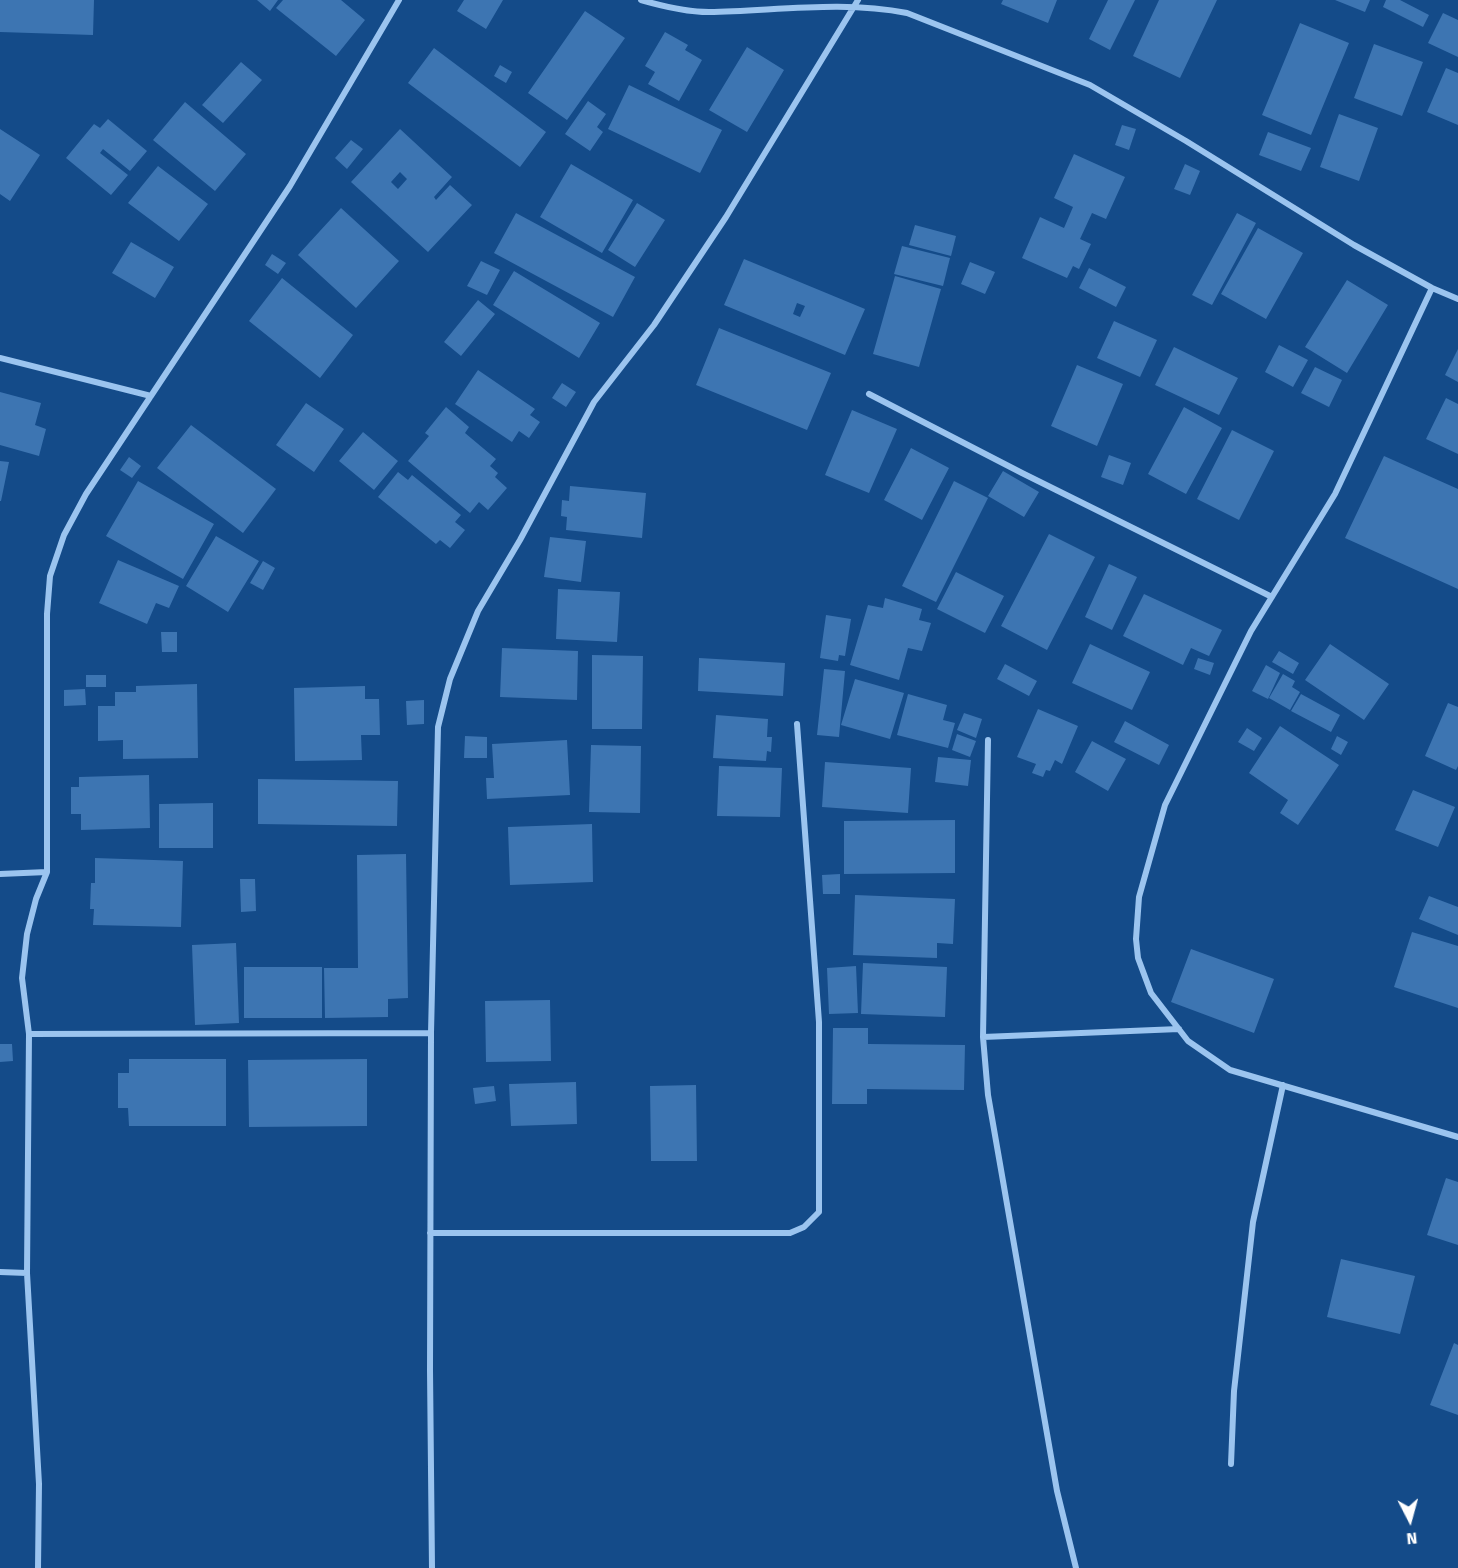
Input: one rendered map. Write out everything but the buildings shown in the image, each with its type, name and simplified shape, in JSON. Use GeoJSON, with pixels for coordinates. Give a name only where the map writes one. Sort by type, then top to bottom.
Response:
{"type":"FeatureCollection","features":[{"type":"Feature","properties":{"kind":"street"},"geometry":{"type":"LineString","coordinates":[[38,1568],[39,1484],[27,1273],[29,1034],[22,978],[27,934],[36,899],[47,872],[47,614],[50,576],[64,535],[86,494],[290,186],[399,0]]}},
{"type":"Feature","properties":{"kind":"street"},"geometry":{"type":"LineString","coordinates":[[641,0],[707,12],[857,2],[907,13],[1090,85],[1186,141],[1354,245],[1432,288],[1458,299]]}},
{"type":"Feature","properties":{"kind":"street"},"geometry":{"type":"LineString","coordinates":[[432,1568],[431,1033],[438,727],[450,679],[478,611],[520,540],[594,402],[654,325],[719,227],[857,2]]}},
{"type":"Feature","properties":{"kind":"street"},"geometry":{"type":"LineString","coordinates":[[1432,288],[1335,494],[1251,632],[1165,805],[1138,897],[1136,939],[1138,958],[1151,993],[1188,1041],[1230,1070],[1458,1137]]}},
{"type":"Feature","properties":{"kind":"street"},"geometry":{"type":"LineString","coordinates":[[0,358],[151,396]]}},
{"type":"Feature","properties":{"kind":"street"},"geometry":{"type":"LineString","coordinates":[[869,394],[1272,597]]}},
{"type":"Feature","properties":{"kind":"street"},"geometry":{"type":"LineString","coordinates":[[430,1233],[790,1233],[804,1227],[819,1212],[819,1022],[797,724]]}},
{"type":"Feature","properties":{"kind":"street"},"geometry":{"type":"LineString","coordinates":[[988,740],[983,1037],[988,1095],[1055,1480],[1076,1568]]}},
{"type":"Feature","properties":{"kind":"street"},"geometry":{"type":"LineString","coordinates":[[0,874],[47,872]]}},
{"type":"Feature","properties":{"kind":"street"},"geometry":{"type":"LineString","coordinates":[[983,1037],[1179,1029]]}},
{"type":"Feature","properties":{"kind":"street"},"geometry":{"type":"LineString","coordinates":[[29,1034],[431,1033]]}},
{"type":"Feature","properties":{"kind":"street"},"geometry":{"type":"LineString","coordinates":[[1231,1464],[1234,1391],[1253,1222],[1283,1085]]}},
{"type":"Feature","properties":{"kind":"street"},"geometry":{"type":"LineString","coordinates":[[0,1272],[27,1273]]}}]}
